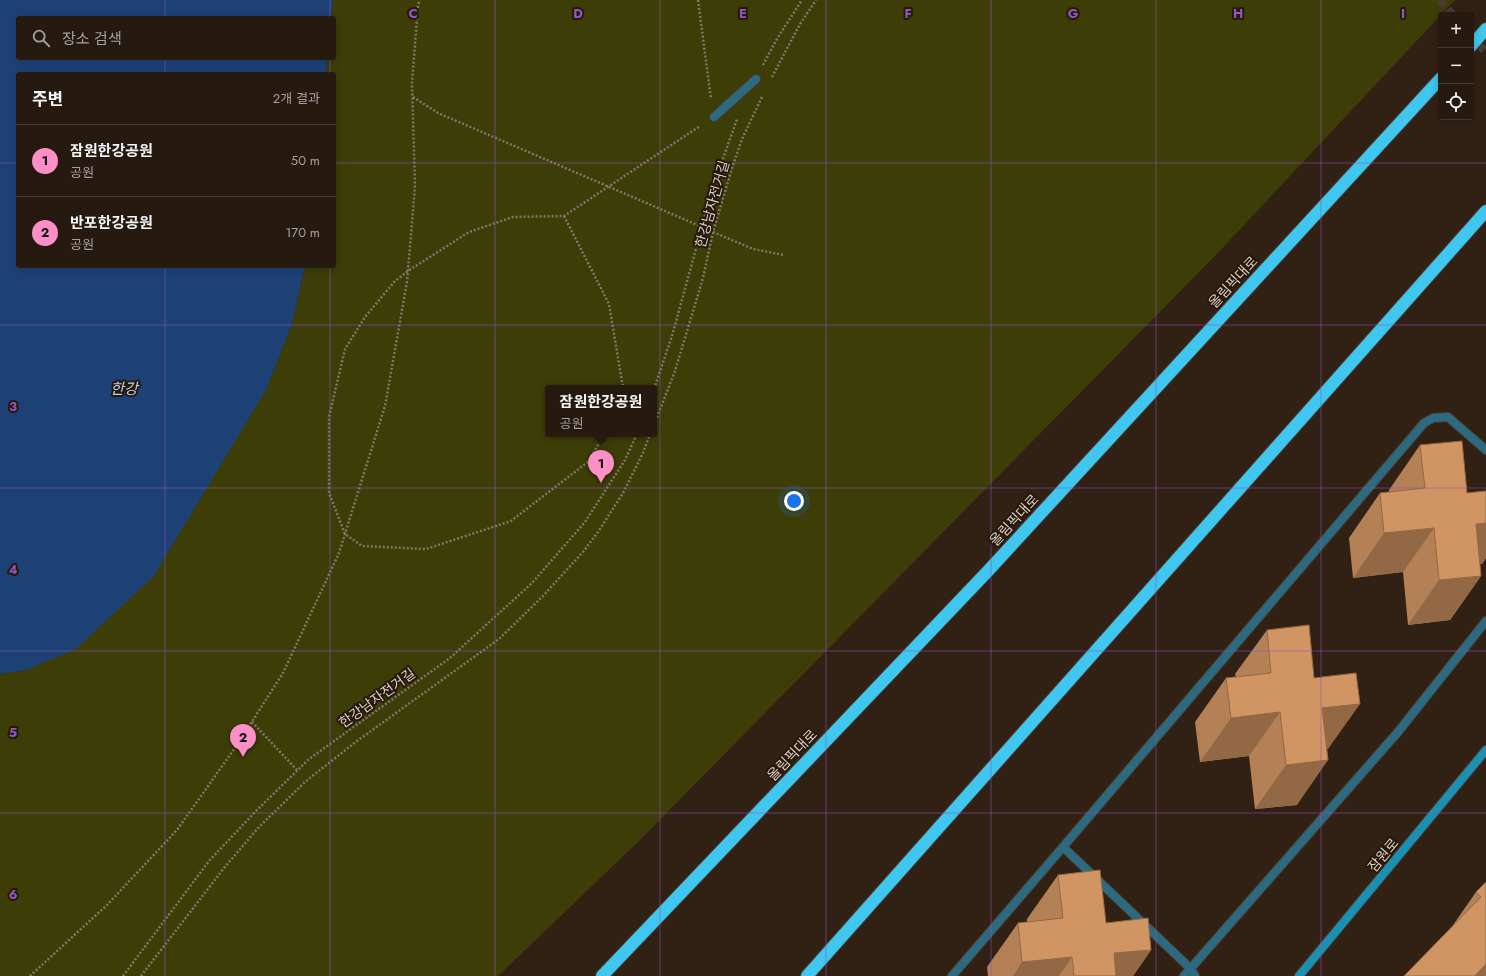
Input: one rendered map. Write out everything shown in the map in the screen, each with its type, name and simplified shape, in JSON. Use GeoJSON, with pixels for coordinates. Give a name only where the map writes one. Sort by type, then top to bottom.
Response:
{"type":"FeatureCollection","features":[{"type":"Feature","properties":{"kind":"highway"},"geometry":{"type":"LineString","coordinates":[[1474,43],[1486,30]]}},
{"type":"Feature","properties":{"kind":"highway","name":"올림픽대로"},"geometry":{"type":"LineString","coordinates":[[605,974],[987,572],[1438,81]]}},
{"type":"Feature","properties":{"kind":"highway"},"geometry":{"type":"LineString","coordinates":[[807,976],[1486,211]]}},
{"type":"Feature","properties":{"kind":"main road","name":"잠원로"},"geometry":{"type":"LineString","coordinates":[[1299,976],[1486,750]]}},
{"type":"Feature","properties":{"kind":"street"},"geometry":{"type":"LineString","coordinates":[[714,117],[756,79]]}},
{"type":"Feature","properties":{"kind":"street"},"geometry":{"type":"LineString","coordinates":[[952,976],[1064,847],[1424,423],[1433,418],[1448,417],[1486,450]]}},
{"type":"Feature","properties":{"kind":"street"},"geometry":{"type":"LineString","coordinates":[[1184,976],[1398,732],[1486,621]]}},
{"type":"Feature","properties":{"kind":"street"},"geometry":{"type":"LineString","coordinates":[[1064,847],[1190,968],[1196,976]]}},
{"type":"Feature","properties":{"kind":"street"},"geometry":{"type":"LineString","coordinates":[[595,976],[605,974]]}},
{"type":"Feature","properties":{"kind":"path"},"geometry":{"type":"LineString","coordinates":[[30,976],[107,905],[177,830],[252,722],[283,673],[339,553],[385,406],[408,271],[415,186],[412,83],[418,5],[420,0]]}},
{"type":"Feature","properties":{"kind":"path"},"geometry":{"type":"LineString","coordinates":[[602,437],[589,461],[511,521],[426,549],[362,546],[345,534],[329,493],[329,417],[345,349],[365,317],[395,281],[469,232],[513,217],[564,216],[714,117],[698,0]]}},
{"type":"Feature","properties":{"kind":"path"},"geometry":{"type":"LineString","coordinates":[[756,79],[778,37],[802,0]]}},
{"type":"Feature","properties":{"kind":"path"},"geometry":{"type":"LineString","coordinates":[[772,78],[800,24],[816,0]]}},
{"type":"Feature","properties":{"kind":"path","name":"한강남자전거길"},"geometry":{"type":"LineString","coordinates":[[657,417],[675,371],[703,278],[713,232],[742,139],[765,92]]}},
{"type":"Feature","properties":{"kind":"path"},"geometry":{"type":"LineString","coordinates":[[412,97],[438,113],[702,227]]}},
{"type":"Feature","properties":{"kind":"path","name":"한강남자전거길"},"geometry":{"type":"LineString","coordinates":[[655,385],[672,336],[713,187],[737,117]]}},
{"type":"Feature","properties":{"kind":"path"},"geometry":{"type":"LineString","coordinates":[[564,216],[609,304],[622,385]]}},
{"type":"Feature","properties":{"kind":"path"},"geometry":{"type":"LineString","coordinates":[[713,232],[753,249],[784,255]]}},
{"type":"Feature","properties":{"kind":"path","name":"한강남자전거길"},"geometry":{"type":"LineString","coordinates":[[123,976],[209,861],[297,770],[315,755],[450,658],[532,583],[585,522],[625,460],[636,437]]}},
{"type":"Feature","properties":{"kind":"path","name":"한강남자전거길"},"geometry":{"type":"LineString","coordinates":[[142,976],[224,868],[258,828],[306,781],[357,741],[499,639],[543,596],[583,552],[598,532],[623,493],[643,453],[649,437]]}},
{"type":"Feature","properties":{"kind":"path"},"geometry":{"type":"LineString","coordinates":[[252,722],[297,770]]}},
{"type":"Feature","properties":{"kind":"shaded area"},"geometry":{"type":"Polygon","coordinates":[[[333,0],[1455,0],[1444,12],[1438,12],[1438,18],[1215,256],[640,840],[498,976],[0,976],[0,674],[26,670],[266,390],[292,324],[305,268],[336,268],[336,72],[326,72],[328,60],[336,60],[336,16],[331,16],[333,0]]]}},
{"type":"Feature","properties":{"kind":"water","name":"한강"},"geometry":{"type":"Polygon","coordinates":[[[0,0],[333,0],[331,16],[16,16],[16,60],[328,60],[326,72],[16,72],[16,268],[305,268],[292,324],[266,390],[153,577],[76,649],[26,670],[0,674],[0,0]]]}},
{"type":"Feature","properties":{"kind":"building"},"geometry":{"type":"Polygon","coordinates":[[[1462,441],[1467,493],[1486,491],[1486,523],[1476,524],[1481,576],[1439,580],[1434,528],[1384,533],[1380,493],[1425,488],[1420,445],[1462,441]]]}},
{"type":"Feature","properties":{"kind":"building"},"geometry":{"type":"Polygon","coordinates":[[[1309,625],[1314,678],[1356,673],[1360,704],[1322,708],[1328,760],[1286,765],[1280,712],[1231,718],[1226,678],[1271,673],[1267,630],[1309,625]]]}},
{"type":"Feature","properties":{"kind":"building"},"geometry":{"type":"Polygon","coordinates":[[[1100,870],[1106,923],[1148,918],[1151,950],[1114,953],[1116,976],[1074,976],[1072,957],[1022,962],[1018,923],[1063,918],[1058,875],[1100,870]]]}},
{"type":"Feature","properties":{"kind":"building"},"geometry":{"type":"Polygon","coordinates":[[[1486,882],[1486,964],[1475,976],[1404,976],[1481,897],[1476,892],[1486,882]]]}},
{"type":"Feature","properties":{"kind":"tunnel"},"geometry":{"type":"LineString","coordinates":[[1440,0],[1450,12]]}},
{"type":"Feature","properties":{"kind":"tunnel"},"geometry":{"type":"LineString","coordinates":[[1474,39],[1486,53]]}},
{"type":"Feature","properties":{"kind":"place","name":"잠원한강공원"},"geometry":{"type":"Point","coordinates":[601,483]}},
{"type":"Feature","properties":{"kind":"place","name":"반포한강공원"},"geometry":{"type":"Point","coordinates":[243,757]}}]}
